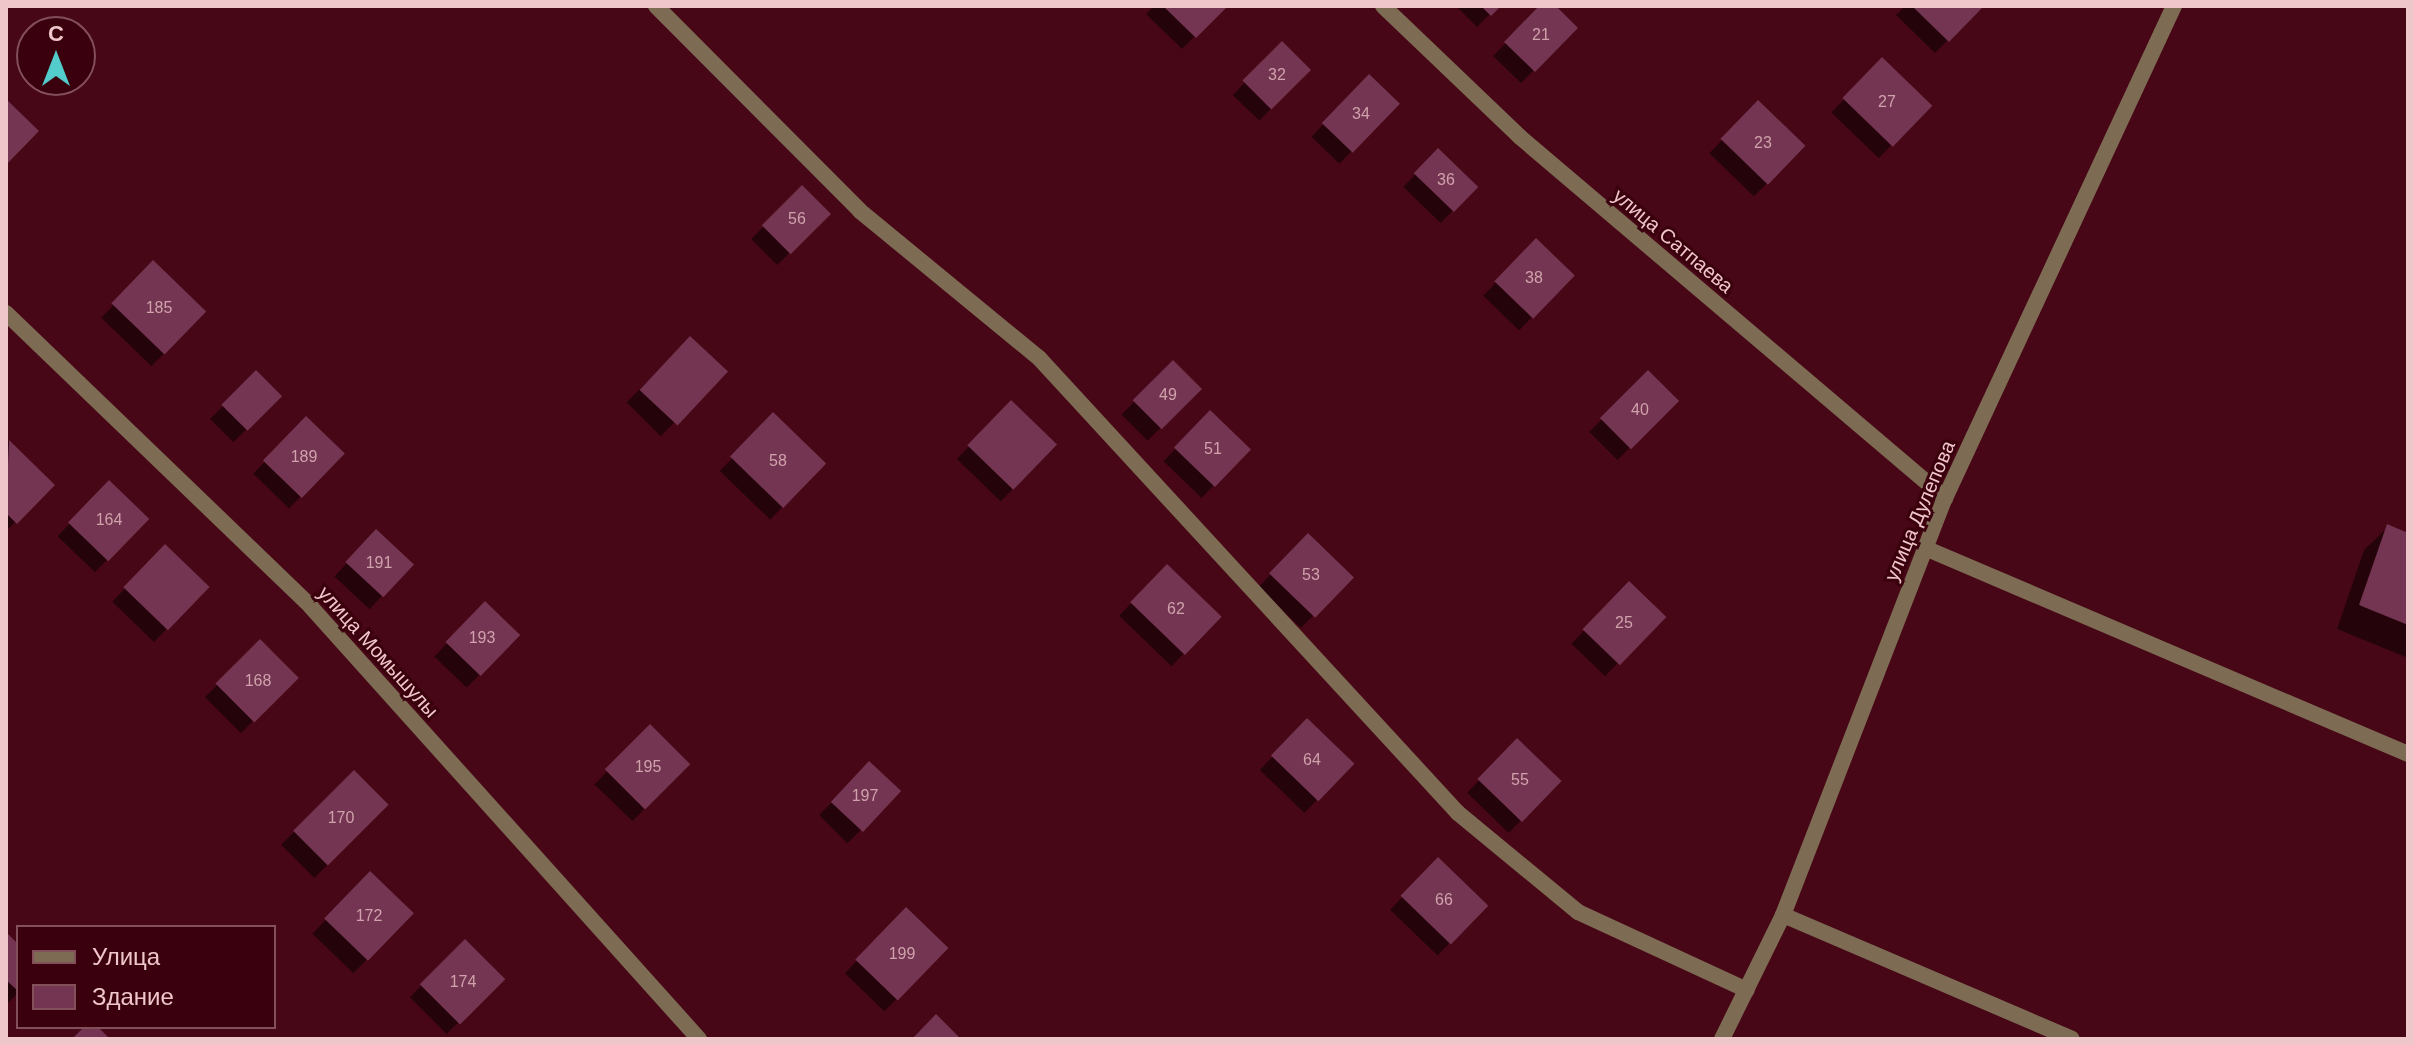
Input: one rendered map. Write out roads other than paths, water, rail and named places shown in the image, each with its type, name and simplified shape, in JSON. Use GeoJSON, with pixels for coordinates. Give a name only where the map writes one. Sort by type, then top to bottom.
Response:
{"type":"FeatureCollection","features":[{"type":"Feature","properties":{"kind":"street"},"geometry":{"type":"LineString","coordinates":[[656,6],[860,211],[1039,358],[1458,813],[1578,912],[1747,990]]}},
{"type":"Feature","properties":{"kind":"street","name":"улица Сатпаева"},"geometry":{"type":"LineString","coordinates":[[1383,6],[1520,137],[1945,498]]}},
{"type":"Feature","properties":{"kind":"street","name":"улица Дулепова"},"geometry":{"type":"LineString","coordinates":[[1722,1039],[1783,915],[1945,498],[2174,6]]}},
{"type":"Feature","properties":{"kind":"street","name":"улица Момышулы"},"geometry":{"type":"LineString","coordinates":[[6,313],[311,607],[699,1039]]}},
{"type":"Feature","properties":{"kind":"street"},"geometry":{"type":"LineString","coordinates":[[1925,548],[2408,754]]}},
{"type":"Feature","properties":{"kind":"street"},"geometry":{"type":"LineString","coordinates":[[1783,915],[2072,1039]]}}]}
